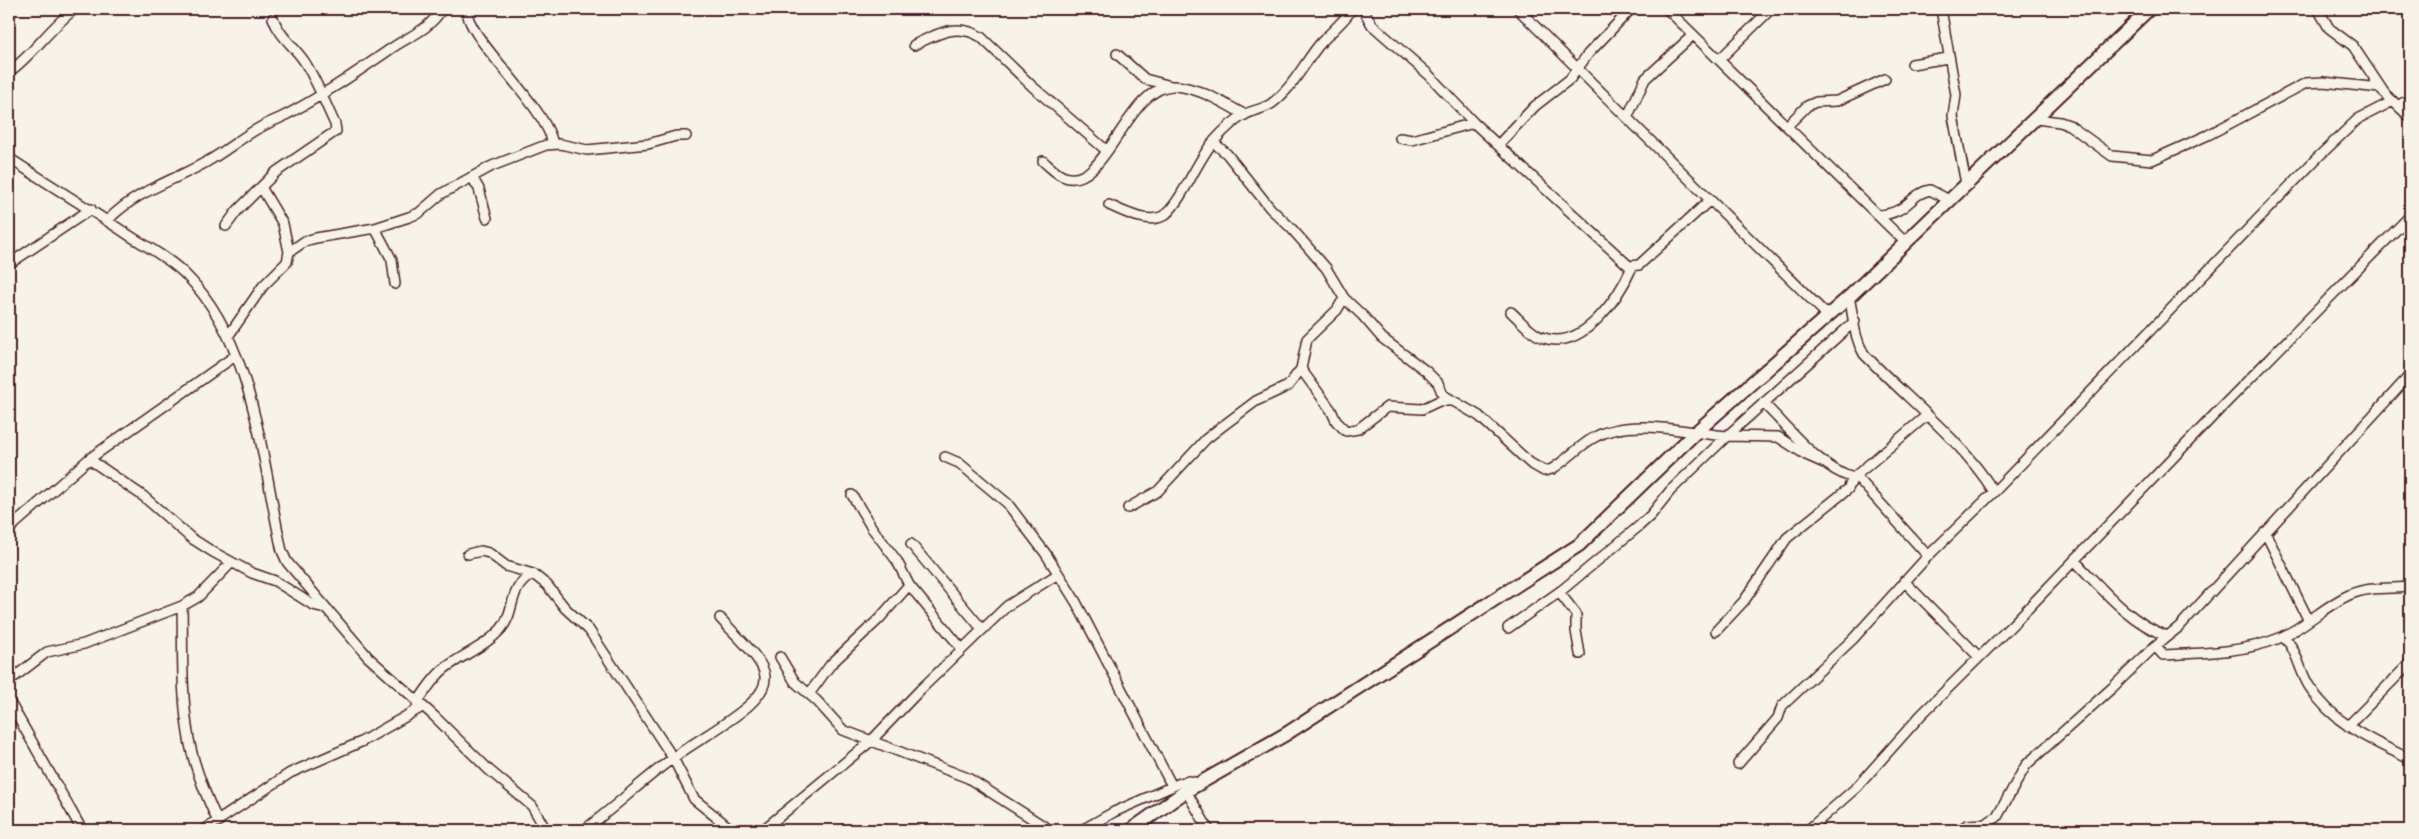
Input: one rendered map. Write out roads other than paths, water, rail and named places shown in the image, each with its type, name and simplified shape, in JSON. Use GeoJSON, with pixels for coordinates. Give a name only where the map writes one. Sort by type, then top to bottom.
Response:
{"type":"FeatureCollection","features":[{"type":"Feature","properties":{"kind":"main road"},"geometry":{"type":"LineString","coordinates":[[1131,830],[1186,791],[1286,734],[1580,545],[1695,433],[1849,297],[2149,9]]}},
{"type":"Feature","properties":{"kind":"street"},"geometry":{"type":"LineString","coordinates":[[9,72],[26,58],[55,24],[75,9]]}},
{"type":"Feature","properties":{"kind":"street"},"geometry":{"type":"LineString","coordinates":[[108,220],[130,200],[160,183],[208,162],[260,127],[281,118],[357,72],[391,48],[418,33],[435,19],[442,9]]}},
{"type":"Feature","properties":{"kind":"street"},"geometry":{"type":"LineString","coordinates":[[467,9],[470,20],[488,49],[538,111],[551,135],[553,144]]}},
{"type":"Feature","properties":{"kind":"street"},"geometry":{"type":"LineString","coordinates":[[1109,205],[1152,220],[1164,215],[1175,204],[1197,164],[1213,142],[1224,130],[1245,115],[1270,104],[1281,95],[1320,44],[1336,29],[1352,9]]}},
{"type":"Feature","properties":{"kind":"street"},"geometry":{"type":"LineString","coordinates":[[1363,9],[1372,25],[1428,74],[1474,123],[1632,267]]}},
{"type":"Feature","properties":{"kind":"street"},"geometry":{"type":"LineString","coordinates":[[1518,9],[1577,67],[1604,98],[1627,118],[1827,315]]}},
{"type":"Feature","properties":{"kind":"street"},"geometry":{"type":"LineString","coordinates":[[1498,145],[1535,106],[1570,78],[1577,67],[1631,9]]}},
{"type":"Feature","properties":{"kind":"street"},"geometry":{"type":"LineString","coordinates":[[1667,9],[1906,242]]}},
{"type":"Feature","properties":{"kind":"street"},"geometry":{"type":"LineString","coordinates":[[1719,60],[1771,9]]}},
{"type":"Feature","properties":{"kind":"street"},"geometry":{"type":"LineString","coordinates":[[1941,9],[1948,58],[1956,95],[1952,116],[1966,184]]}},
{"type":"Feature","properties":{"kind":"street"},"geometry":{"type":"LineString","coordinates":[[2318,9],[2329,28],[2353,46],[2380,88],[2410,117]]}},
{"type":"Feature","properties":{"kind":"street"},"geometry":{"type":"LineString","coordinates":[[226,226],[237,211],[293,158],[331,136],[336,131],[335,124],[303,60],[279,31],[273,18]]}},
{"type":"Feature","properties":{"kind":"street"},"geometry":{"type":"LineString","coordinates":[[914,45],[954,28],[973,32],[981,37],[1047,100],[1107,151]]}},
{"type":"Feature","properties":{"kind":"street"},"geometry":{"type":"LineString","coordinates":[[1627,118],[1645,79],[1693,35]]}},
{"type":"Feature","properties":{"kind":"street"},"geometry":{"type":"LineString","coordinates":[[1117,54],[1144,79],[1182,87],[1218,100],[1245,115]]}},
{"type":"Feature","properties":{"kind":"street"},"geometry":{"type":"LineString","coordinates":[[1912,64],[1948,58]]}},
{"type":"Feature","properties":{"kind":"street"},"geometry":{"type":"LineString","coordinates":[[1787,126],[1807,106],[1816,102],[1836,101],[1885,79]]}},
{"type":"Feature","properties":{"kind":"street"},"geometry":{"type":"LineString","coordinates":[[2036,119],[2060,122],[2069,126],[2112,156],[2152,160],[2208,135],[2306,84],[2323,82],[2380,88]]}},
{"type":"Feature","properties":{"kind":"street"},"geometry":{"type":"LineString","coordinates":[[1043,161],[1064,177],[1077,179],[1090,171],[1147,98],[1172,86]]}},
{"type":"Feature","properties":{"kind":"street"},"geometry":{"type":"LineString","coordinates":[[1738,764],[1778,718],[1782,706],[1853,639],[1928,556],[1994,492],[2348,128],[2366,113],[2410,98]]}},
{"type":"Feature","properties":{"kind":"street"},"geometry":{"type":"LineString","coordinates":[[1400,138],[1412,140],[1474,123]]}},
{"type":"Feature","properties":{"kind":"street"},"geometry":{"type":"LineString","coordinates":[[289,252],[305,241],[375,228],[419,213],[441,194],[508,158],[553,144],[587,150],[648,144],[676,136],[686,136]]}},
{"type":"Feature","properties":{"kind":"street"},"geometry":{"type":"LineString","coordinates":[[1213,142],[1226,154],[1270,208],[1292,229],[1326,268],[1344,298],[1382,338],[1426,371],[1438,383],[1442,394],[1479,416],[1530,463],[1544,470],[1552,470],[1594,437],[1649,426],[1727,436],[1778,437],[1806,455],[1824,463]]}},
{"type":"Feature","properties":{"kind":"street"},"geometry":{"type":"LineString","coordinates":[[9,158],[108,220],[185,274],[201,291],[228,335],[256,426],[282,551],[298,577],[368,658],[532,806],[546,830]]}},
{"type":"Feature","properties":{"kind":"street"},"geometry":{"type":"LineString","coordinates":[[472,178],[479,189],[487,218]]}},
{"type":"Feature","properties":{"kind":"street"},"geometry":{"type":"LineString","coordinates":[[228,335],[263,286],[287,262],[289,252],[283,224],[261,187]]}},
{"type":"Feature","properties":{"kind":"street"},"geometry":{"type":"LineString","coordinates":[[1878,214],[1896,213],[1926,191],[1938,192],[1950,200]]}},
{"type":"Feature","properties":{"kind":"street"},"geometry":{"type":"LineString","coordinates":[[1632,267],[1639,265],[1710,200]]}},
{"type":"Feature","properties":{"kind":"street"},"geometry":{"type":"LineString","coordinates":[[9,264],[91,210]]}},
{"type":"Feature","properties":{"kind":"street"},"geometry":{"type":"LineString","coordinates":[[1808,830],[1857,787],[1921,716],[2075,561],[2218,411],[2410,216]]}},
{"type":"Feature","properties":{"kind":"street"},"geometry":{"type":"LineString","coordinates":[[375,228],[392,260],[395,284]]}},
{"type":"Feature","properties":{"kind":"street"},"geometry":{"type":"LineString","coordinates":[[1511,312],[1541,337],[1553,340],[1575,335],[1586,330],[1599,317],[1625,284],[1632,267]]}},
{"type":"Feature","properties":{"kind":"street"},"geometry":{"type":"LineString","coordinates":[[1849,297],[1855,321],[1855,338],[1864,354],[1947,435],[1984,477],[1994,492]]}},
{"type":"Feature","properties":{"kind":"street"},"geometry":{"type":"LineString","coordinates":[[1128,508],[1158,491],[1206,439],[1220,428],[1256,401],[1288,386],[1300,369],[1307,340],[1337,310],[1344,298]]}},
{"type":"Feature","properties":{"kind":"street"},"geometry":{"type":"LineString","coordinates":[[1508,628],[1558,592],[1645,521],[1670,491],[1727,436],[1855,321]]}},
{"type":"Feature","properties":{"kind":"street"},"geometry":{"type":"LineString","coordinates":[[9,528],[89,459],[235,356]]}},
{"type":"Feature","properties":{"kind":"street"},"geometry":{"type":"LineString","coordinates":[[1300,369],[1332,410],[1336,421],[1346,431],[1358,429],[1387,407],[1422,408],[1439,401],[1451,401]]}},
{"type":"Feature","properties":{"kind":"street"},"geometry":{"type":"LineString","coordinates":[[1960,830],[1967,825],[1985,824],[1997,817],[2026,765],[2112,688],[2155,646],[2179,627],[2410,376]]}},
{"type":"Feature","properties":{"kind":"street"},"geometry":{"type":"LineString","coordinates":[[1763,403],[1824,463],[1835,471],[1854,477],[1928,556]]}},
{"type":"Feature","properties":{"kind":"street"},"geometry":{"type":"LineString","coordinates":[[1716,631],[1744,601],[1786,538],[1848,488],[1854,477],[1926,416]]}},
{"type":"Feature","properties":{"kind":"street"},"geometry":{"type":"LineString","coordinates":[[946,457],[959,463],[1007,503],[1029,530],[1076,602],[1172,786]]}},
{"type":"Feature","properties":{"kind":"street"},"geometry":{"type":"LineString","coordinates":[[89,459],[144,496],[191,538],[231,563],[275,582],[312,605],[326,608]]}},
{"type":"Feature","properties":{"kind":"street"},"geometry":{"type":"LineString","coordinates":[[852,495],[872,528],[897,561],[909,585],[962,649]]}},
{"type":"Feature","properties":{"kind":"street"},"geometry":{"type":"LineString","coordinates":[[2266,532],[2308,619]]}},
{"type":"Feature","properties":{"kind":"street"},"geometry":{"type":"LineString","coordinates":[[912,544],[927,566],[966,607],[982,629]]}},
{"type":"Feature","properties":{"kind":"street"},"geometry":{"type":"LineString","coordinates":[[468,554],[481,551],[488,553],[506,566],[533,574],[547,585],[565,608],[589,630],[673,758],[694,799],[732,830]]}},
{"type":"Feature","properties":{"kind":"street"},"geometry":{"type":"LineString","coordinates":[[2075,561],[2124,609],[2153,630],[2167,636]]}},
{"type":"Feature","properties":{"kind":"street"},"geometry":{"type":"LineString","coordinates":[[9,681],[47,652],[84,644],[182,606],[205,590],[231,563]]}},
{"type":"Feature","properties":{"kind":"street"},"geometry":{"type":"LineString","coordinates":[[204,830],[290,773],[361,742],[420,705],[432,681],[445,668],[471,654],[499,631],[505,624],[516,590],[525,579],[533,574]]}},
{"type":"Feature","properties":{"kind":"street"},"geometry":{"type":"LineString","coordinates":[[763,830],[871,741],[1007,606],[1058,574]]}},
{"type":"Feature","properties":{"kind":"street"},"geometry":{"type":"LineString","coordinates":[[1904,581],[1979,657]]}},
{"type":"Feature","properties":{"kind":"street"},"geometry":{"type":"LineString","coordinates":[[809,694],[831,664],[879,619],[909,585]]}},
{"type":"Feature","properties":{"kind":"street"},"geometry":{"type":"LineString","coordinates":[[2155,646],[2163,655],[2219,652],[2252,646],[2283,636],[2350,594],[2368,590],[2410,587]]}},
{"type":"Feature","properties":{"kind":"street"},"geometry":{"type":"LineString","coordinates":[[1558,592],[1576,614],[1576,631],[1580,654]]}},
{"type":"Feature","properties":{"kind":"street"},"geometry":{"type":"LineString","coordinates":[[182,606],[181,660],[189,740],[200,778],[218,822]]}},
{"type":"Feature","properties":{"kind":"street"},"geometry":{"type":"LineString","coordinates":[[584,830],[619,804],[673,758],[748,706],[764,685],[764,672],[757,659],[720,618]]}},
{"type":"Feature","properties":{"kind":"street"},"geometry":{"type":"LineString","coordinates":[[2283,636],[2292,648],[2310,687],[2336,718],[2368,739],[2410,759]]}},
{"type":"Feature","properties":{"kind":"street"},"geometry":{"type":"LineString","coordinates":[[780,658],[795,682],[843,730],[968,778],[1050,830]]}},
{"type":"Feature","properties":{"kind":"street"},"geometry":{"type":"LineString","coordinates":[[2348,726],[2410,663]]}},
{"type":"Feature","properties":{"kind":"street"},"geometry":{"type":"LineString","coordinates":[[9,701],[11,712],[82,830]]}},
{"type":"Feature","properties":{"kind":"street"},"geometry":{"type":"LineString","coordinates":[[1082,830],[1114,812],[1172,786],[1188,781],[1200,783]]}},
{"type":"Feature","properties":{"kind":"street"},"geometry":{"type":"LineString","coordinates":[[1186,791],[1209,830]]}}]}
